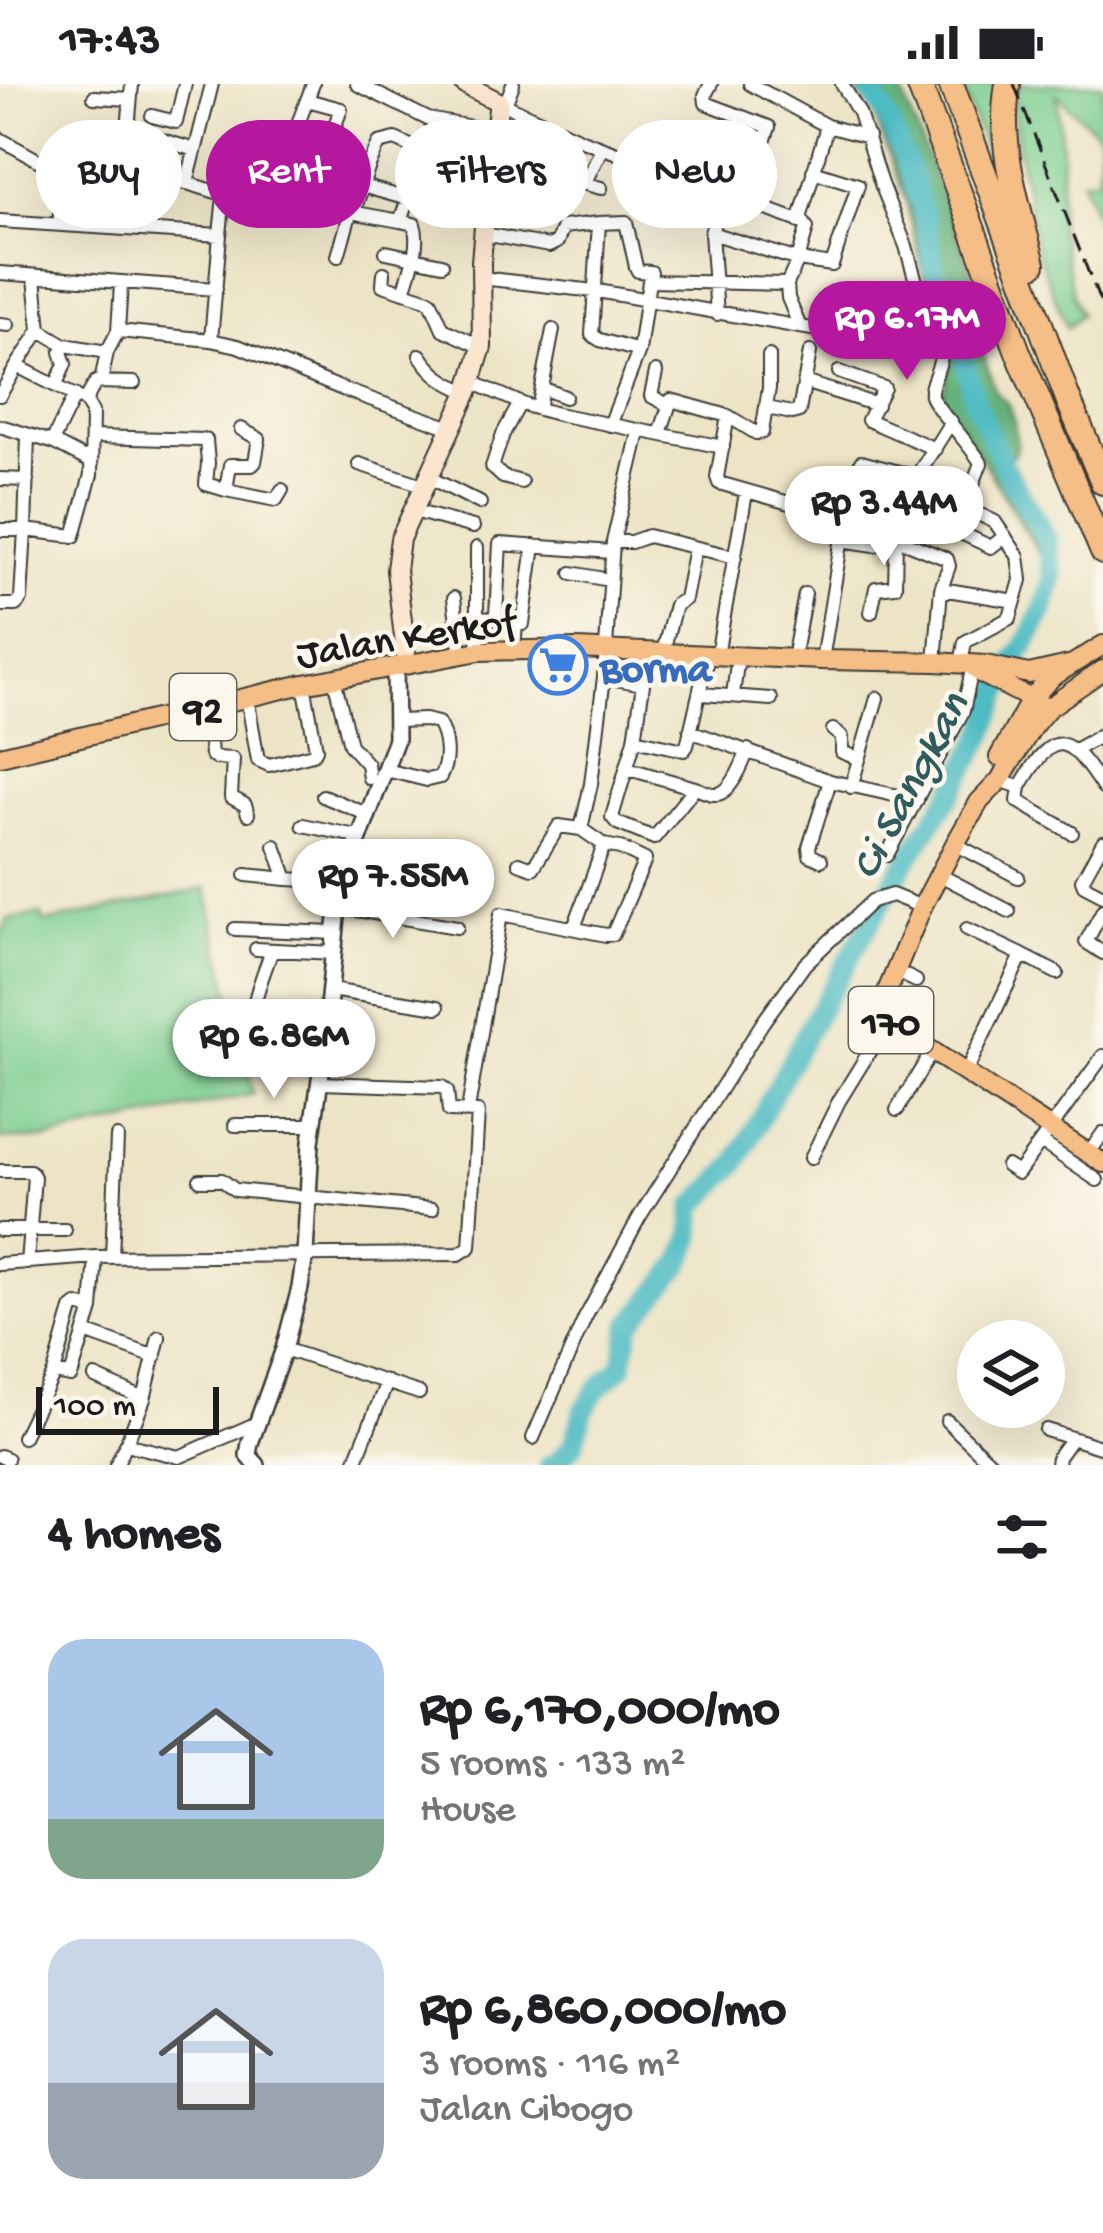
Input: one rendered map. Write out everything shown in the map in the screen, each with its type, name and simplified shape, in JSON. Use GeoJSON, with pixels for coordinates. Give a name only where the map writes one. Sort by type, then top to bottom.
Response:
{"type":"FeatureCollection","features":[{"type":"Feature","properties":{"kind":"highway"},"geometry":{"type":"LineString","coordinates":[[919,84],[1018,352],[1103,552]]}},
{"type":"Feature","properties":{"kind":"highway"},"geometry":{"type":"LineString","coordinates":[[951,84],[1103,482]]}},
{"type":"Feature","properties":{"kind":"highway"},"geometry":{"type":"LineString","coordinates":[[1008,84],[1004,114],[1013,190],[1068,399]]}},
{"type":"Feature","properties":{"kind":"main road"},"geometry":{"type":"LineString","coordinates":[[464,84],[502,104],[497,120]]}},
{"type":"Feature","properties":{"kind":"main road"},"geometry":{"type":"LineString","coordinates":[[401,664],[396,570],[400,539],[470,387],[482,347],[484,228]]}},
{"type":"Feature","properties":{"kind":"main road","name":"170"},"geometry":{"type":"LineString","coordinates":[[1096,1165],[897,1028],[886,998],[938,874],[1033,726],[1052,677],[1103,645]]}},
{"type":"Feature","properties":{"kind":"main road","name":"Jalan Kerkof"},"geometry":{"type":"LineString","coordinates":[[0,756],[334,677],[470,652],[514,649],[935,662],[975,667],[1015,681],[1039,704]]}},
{"type":"Feature","properties":{"kind":"main road"},"geometry":{"type":"LineString","coordinates":[[1015,681],[1072,664]]}},
{"type":"Feature","properties":{"kind":"main road","name":"170"},"geometry":{"type":"LineString","coordinates":[[1039,704],[1103,670]]}},
{"type":"Feature","properties":{"kind":"street"},"geometry":{"type":"LineString","coordinates":[[129,120],[132,84]]}},
{"type":"Feature","properties":{"kind":"street"},"geometry":{"type":"LineString","coordinates":[[176,120],[184,84]]}},
{"type":"Feature","properties":{"kind":"street"},"geometry":{"type":"LineString","coordinates":[[187,183],[212,84]]}},
{"type":"Feature","properties":{"kind":"street"},"geometry":{"type":"LineString","coordinates":[[300,120],[313,84]]}},
{"type":"Feature","properties":{"kind":"street"},"geometry":{"type":"LineString","coordinates":[[337,120],[354,84],[434,120]]}},
{"type":"Feature","properties":{"kind":"street"},"geometry":{"type":"LineString","coordinates":[[513,84],[502,104],[612,152]]}},
{"type":"Feature","properties":{"kind":"street"},"geometry":{"type":"LineString","coordinates":[[711,84],[706,103],[751,120]]}},
{"type":"Feature","properties":{"kind":"street"},"geometry":{"type":"LineString","coordinates":[[842,84],[868,137],[941,360],[932,401],[981,463],[961,533]]}},
{"type":"Feature","properties":{"kind":"street"},"geometry":{"type":"LineString","coordinates":[[760,86],[827,126],[868,137]]}},
{"type":"Feature","properties":{"kind":"street"},"geometry":{"type":"LineString","coordinates":[[94,97],[130,99]]}},
{"type":"Feature","properties":{"kind":"street"},"geometry":{"type":"LineString","coordinates":[[307,100],[341,109]]}},
{"type":"Feature","properties":{"kind":"street"},"geometry":{"type":"LineString","coordinates":[[152,116],[168,120]]}},
{"type":"Feature","properties":{"kind":"street"},"geometry":{"type":"LineString","coordinates":[[799,222],[827,126]]}},
{"type":"Feature","properties":{"kind":"street"},"geometry":{"type":"LineString","coordinates":[[0,139],[36,159]]}},
{"type":"Feature","properties":{"kind":"street"},"geometry":{"type":"LineString","coordinates":[[371,164],[380,143],[395,139]]}},
{"type":"Feature","properties":{"kind":"street"},"geometry":{"type":"LineString","coordinates":[[182,146],[195,150]]}},
{"type":"Feature","properties":{"kind":"street"},"geometry":{"type":"LineString","coordinates":[[588,176],[602,148]]}},
{"type":"Feature","properties":{"kind":"street"},"geometry":{"type":"LineString","coordinates":[[814,171],[857,185],[880,184]]}},
{"type":"Feature","properties":{"kind":"street"},"geometry":{"type":"LineString","coordinates":[[182,183],[206,189]]}},
{"type":"Feature","properties":{"kind":"street"},"geometry":{"type":"LineString","coordinates":[[588,185],[602,188]]}},
{"type":"Feature","properties":{"kind":"street"},"geometry":{"type":"LineString","coordinates":[[711,233],[798,260],[832,265],[857,185]]}},
{"type":"Feature","properties":{"kind":"street"},"geometry":{"type":"LineString","coordinates":[[777,214],[807,228],[787,284],[800,328]]}},
{"type":"Feature","properties":{"kind":"street"},"geometry":{"type":"LineString","coordinates":[[0,221],[36,223]]}},
{"type":"Feature","properties":{"kind":"street"},"geometry":{"type":"LineString","coordinates":[[588,224],[626,222],[635,268],[652,272],[639,350],[610,425]]}},
{"type":"Feature","properties":{"kind":"street"},"geometry":{"type":"LineString","coordinates":[[598,223],[592,334],[639,350]]}},
{"type":"Feature","properties":{"kind":"street"},"geometry":{"type":"LineString","coordinates":[[108,228],[220,235]]}},
{"type":"Feature","properties":{"kind":"street"},"geometry":{"type":"LineString","coordinates":[[211,340],[221,228]]}},
{"type":"Feature","properties":{"kind":"street"},"geometry":{"type":"LineString","coordinates":[[338,256],[347,228]]}},
{"type":"Feature","properties":{"kind":"street"},"geometry":{"type":"LineString","coordinates":[[404,292],[416,228]]}},
{"type":"Feature","properties":{"kind":"street"},"geometry":{"type":"LineString","coordinates":[[490,228],[549,246],[557,242],[562,228]]}},
{"type":"Feature","properties":{"kind":"street"},"geometry":{"type":"LineString","coordinates":[[713,228],[717,314]]}},
{"type":"Feature","properties":{"kind":"street"},"geometry":{"type":"LineString","coordinates":[[386,252],[442,264]]}},
{"type":"Feature","properties":{"kind":"street"},"geometry":{"type":"LineString","coordinates":[[0,273],[216,289]]}},
{"type":"Feature","properties":{"kind":"street"},"geometry":{"type":"LineString","coordinates":[[385,273],[383,285],[430,302],[443,329],[482,347]]}},
{"type":"Feature","properties":{"kind":"street"},"geometry":{"type":"LineString","coordinates":[[0,395],[40,330],[35,277]]}},
{"type":"Feature","properties":{"kind":"street"},"geometry":{"type":"LineString","coordinates":[[481,278],[594,291],[872,339],[933,342]]}},
{"type":"Feature","properties":{"kind":"street"},"geometry":{"type":"LineString","coordinates":[[649,281],[787,284]]}},
{"type":"Feature","properties":{"kind":"street"},"geometry":{"type":"LineString","coordinates":[[101,382],[107,352],[118,331],[121,284]]}},
{"type":"Feature","properties":{"kind":"street"},"geometry":{"type":"LineString","coordinates":[[872,339],[873,323],[883,311],[922,299]]}},
{"type":"Feature","properties":{"kind":"street"},"geometry":{"type":"LineString","coordinates":[[40,330],[65,345],[107,352]]}},
{"type":"Feature","properties":{"kind":"street"},"geometry":{"type":"LineString","coordinates":[[538,409],[553,330]]}},
{"type":"Feature","properties":{"kind":"street"},"geometry":{"type":"LineString","coordinates":[[118,331],[238,346],[451,428]]}},
{"type":"Feature","properties":{"kind":"street"},"geometry":{"type":"LineString","coordinates":[[56,385],[65,364],[61,354],[65,345]]}},
{"type":"Feature","properties":{"kind":"street"},"geometry":{"type":"LineString","coordinates":[[767,408],[799,411],[810,352]]}},
{"type":"Feature","properties":{"kind":"street"},"geometry":{"type":"LineString","coordinates":[[420,355],[446,383],[538,409],[723,447]]}},
{"type":"Feature","properties":{"kind":"street"},"geometry":{"type":"LineString","coordinates":[[660,434],[673,400],[701,400],[760,434],[767,408],[769,356]]}},
{"type":"Feature","properties":{"kind":"street"},"geometry":{"type":"LineString","coordinates":[[0,530],[74,536],[90,482],[92,410],[80,398],[17,367]]}},
{"type":"Feature","properties":{"kind":"street"},"geometry":{"type":"LineString","coordinates":[[656,372],[651,396],[668,405]]}},
{"type":"Feature","properties":{"kind":"street"},"geometry":{"type":"LineString","coordinates":[[839,372],[883,386],[868,420],[935,449]]}},
{"type":"Feature","properties":{"kind":"street"},"geometry":{"type":"LineString","coordinates":[[804,382],[877,405]]}},
{"type":"Feature","properties":{"kind":"street"},"geometry":{"type":"LineString","coordinates":[[52,442],[94,383],[134,383]]}},
{"type":"Feature","properties":{"kind":"street"},"geometry":{"type":"LineString","coordinates":[[542,388],[566,397]]}},
{"type":"Feature","properties":{"kind":"street"},"geometry":{"type":"LineString","coordinates":[[520,403],[492,467],[503,477],[521,482]]}},
{"type":"Feature","properties":{"kind":"street"},"geometry":{"type":"LineString","coordinates":[[728,416],[717,481],[846,522],[822,660]]}},
{"type":"Feature","properties":{"kind":"street"},"geometry":{"type":"LineString","coordinates":[[902,504],[914,476],[951,421]]}},
{"type":"Feature","properties":{"kind":"street"},"geometry":{"type":"LineString","coordinates":[[0,425],[52,442],[91,463]]}},
{"type":"Feature","properties":{"kind":"street"},"geometry":{"type":"LineString","coordinates":[[208,463],[255,462],[259,439],[241,429]]}},
{"type":"Feature","properties":{"kind":"street"},"geometry":{"type":"LineString","coordinates":[[581,829],[604,677],[612,547],[639,432]]}},
{"type":"Feature","properties":{"kind":"street"},"geometry":{"type":"LineString","coordinates":[[0,605],[16,605],[21,599],[28,435]]}},
{"type":"Feature","properties":{"kind":"street"},"geometry":{"type":"LineString","coordinates":[[93,436],[203,440],[207,443],[206,485],[276,500],[282,490]]}},
{"type":"Feature","properties":{"kind":"street"},"geometry":{"type":"LineString","coordinates":[[861,463],[914,476],[995,522],[1020,565],[1021,580],[1008,621],[965,642],[975,667],[963,711],[887,855]]}},
{"type":"Feature","properties":{"kind":"street"},"geometry":{"type":"LineString","coordinates":[[359,464],[428,482],[480,503]]}},
{"type":"Feature","properties":{"kind":"street"},"geometry":{"type":"LineString","coordinates":[[226,490],[230,465]]}},
{"type":"Feature","properties":{"kind":"street"},"geometry":{"type":"LineString","coordinates":[[0,479],[27,480]]}},
{"type":"Feature","properties":{"kind":"street"},"geometry":{"type":"LineString","coordinates":[[635,740],[684,750],[687,746],[713,655],[746,493]]}},
{"type":"Feature","properties":{"kind":"street"},"geometry":{"type":"LineString","coordinates":[[872,612],[876,588],[895,586],[890,537],[893,504],[902,504],[991,547],[1005,536]]}},
{"type":"Feature","properties":{"kind":"street"},"geometry":{"type":"LineString","coordinates":[[414,511],[473,527]]}},
{"type":"Feature","properties":{"kind":"street"},"geometry":{"type":"LineString","coordinates":[[477,618],[495,618],[500,544],[612,547],[645,536],[735,557]]}},
{"type":"Feature","properties":{"kind":"street"},"geometry":{"type":"LineString","coordinates":[[841,540],[875,545],[890,537],[949,560],[941,589],[935,662]]}},
{"type":"Feature","properties":{"kind":"street"},"geometry":{"type":"LineString","coordinates":[[514,649],[516,624],[523,624],[534,546]]}},
{"type":"Feature","properties":{"kind":"street"},"geometry":{"type":"LineString","coordinates":[[470,652],[477,618],[477,548]]}},
{"type":"Feature","properties":{"kind":"street"},"geometry":{"type":"LineString","coordinates":[[663,652],[675,604],[686,599],[695,548]]}},
{"type":"Feature","properties":{"kind":"street"},"geometry":{"type":"LineString","coordinates":[[572,573],[610,580]]}},
{"type":"Feature","properties":{"kind":"street"},"geometry":{"type":"LineString","coordinates":[[941,589],[1015,601]]}},
{"type":"Feature","properties":{"kind":"street"},"geometry":{"type":"LineString","coordinates":[[794,658],[805,595]]}},
{"type":"Feature","properties":{"kind":"street"},"geometry":{"type":"LineString","coordinates":[[454,598],[470,652]]}},
{"type":"Feature","properties":{"kind":"street"},"geometry":{"type":"LineString","coordinates":[[733,695],[738,656]]}},
{"type":"Feature","properties":{"kind":"street"},"geometry":{"type":"LineString","coordinates":[[257,1465],[248,1455],[255,1424],[284,1349],[305,1254],[338,907],[396,740],[401,664]]}},
{"type":"Feature","properties":{"kind":"street"},"geometry":{"type":"LineString","coordinates":[[334,677],[350,746],[367,764],[369,778]]}},
{"type":"Feature","properties":{"kind":"street"},"geometry":{"type":"LineString","coordinates":[[604,677],[644,684],[635,740],[611,813],[613,820],[654,838]]}},
{"type":"Feature","properties":{"kind":"street"},"geometry":{"type":"LineString","coordinates":[[247,697],[258,760],[268,765],[314,754],[304,684]]}},
{"type":"Feature","properties":{"kind":"street"},"geometry":{"type":"LineString","coordinates":[[701,694],[771,699]]}},
{"type":"Feature","properties":{"kind":"street"},"geometry":{"type":"LineString","coordinates":[[850,787],[877,698]]}},
{"type":"Feature","properties":{"kind":"street"},"geometry":{"type":"LineString","coordinates":[[207,706],[211,755],[232,759],[231,797],[245,805],[248,814]]}},
{"type":"Feature","properties":{"kind":"street"},"geometry":{"type":"LineString","coordinates":[[386,770],[427,780],[444,771],[445,741],[438,723],[397,721]]}},
{"type":"Feature","properties":{"kind":"street"},"geometry":{"type":"LineString","coordinates":[[833,730],[842,737],[842,752],[859,759]]}},
{"type":"Feature","properties":{"kind":"street"},"geometry":{"type":"LineString","coordinates":[[690,731],[830,782],[917,800]]}},
{"type":"Feature","properties":{"kind":"street"},"geometry":{"type":"LineString","coordinates":[[1076,750],[1103,734]]}},
{"type":"Feature","properties":{"kind":"street"},"geometry":{"type":"LineString","coordinates":[[1072,833],[1016,798],[1037,758],[1063,743],[1076,750],[1103,788]]}},
{"type":"Feature","properties":{"kind":"street"},"geometry":{"type":"LineString","coordinates":[[626,768],[718,794],[748,750]]}},
{"type":"Feature","properties":{"kind":"street"},"geometry":{"type":"LineString","coordinates":[[821,860],[810,855],[809,847],[830,782]]}},
{"type":"Feature","properties":{"kind":"street"},"geometry":{"type":"LineString","coordinates":[[994,785],[1020,787]]}},
{"type":"Feature","properties":{"kind":"street"},"geometry":{"type":"LineString","coordinates":[[468,1110],[501,914],[613,934],[654,838],[695,788]]}},
{"type":"Feature","properties":{"kind":"street"},"geometry":{"type":"LineString","coordinates":[[323,796],[369,815]]}},
{"type":"Feature","properties":{"kind":"street"},"geometry":{"type":"LineString","coordinates":[[303,826],[361,837]]}},
{"type":"Feature","properties":{"kind":"street"},"geometry":{"type":"LineString","coordinates":[[519,863],[533,868],[560,826],[581,829],[604,845],[645,860]]}},
{"type":"Feature","properties":{"kind":"street"},"geometry":{"type":"LineString","coordinates":[[1103,842],[1099,858],[1082,882],[1103,895]]}},
{"type":"Feature","properties":{"kind":"street"},"geometry":{"type":"LineString","coordinates":[[955,844],[1018,877]]}},
{"type":"Feature","properties":{"kind":"street"},"geometry":{"type":"LineString","coordinates":[[574,928],[604,845]]}},
{"type":"Feature","properties":{"kind":"street"},"geometry":{"type":"LineString","coordinates":[[274,846],[287,879]]}},
{"type":"Feature","properties":{"kind":"street"},"geometry":{"type":"LineString","coordinates":[[246,874],[343,882]]}},
{"type":"Feature","properties":{"kind":"street"},"geometry":{"type":"LineString","coordinates":[[938,874],[1009,911]]}},
{"type":"Feature","properties":{"kind":"street"},"geometry":{"type":"LineString","coordinates":[[532,1438],[585,1318],[640,1216],[805,964],[872,901],[898,896],[922,907]]}},
{"type":"Feature","properties":{"kind":"street"},"geometry":{"type":"LineString","coordinates":[[338,907],[457,927]]}},
{"type":"Feature","properties":{"kind":"street"},"geometry":{"type":"LineString","coordinates":[[1103,910],[1086,943],[1103,953]]}},
{"type":"Feature","properties":{"kind":"street"},"geometry":{"type":"LineString","coordinates":[[235,929],[336,933]]}},
{"type":"Feature","properties":{"kind":"street"},"geometry":{"type":"LineString","coordinates":[[967,929],[1058,973]]}},
{"type":"Feature","properties":{"kind":"street"},"geometry":{"type":"LineString","coordinates":[[256,950],[334,952]]}},
{"type":"Feature","properties":{"kind":"street"},"geometry":{"type":"LineString","coordinates":[[272,950],[253,1006],[256,1044],[272,1054]]}},
{"type":"Feature","properties":{"kind":"street"},"geometry":{"type":"LineString","coordinates":[[965,1074],[1022,956]]}},
{"type":"Feature","properties":{"kind":"street"},"geometry":{"type":"LineString","coordinates":[[895,971],[916,981]]}},
{"type":"Feature","properties":{"kind":"street"},"geometry":{"type":"LineString","coordinates":[[330,990],[438,1007]]}},
{"type":"Feature","properties":{"kind":"street"},"geometry":{"type":"LineString","coordinates":[[811,1158],[839,1101],[890,1018]]}},
{"type":"Feature","properties":{"kind":"street"},"geometry":{"type":"LineString","coordinates":[[898,1110],[932,1051]]}},
{"type":"Feature","properties":{"kind":"street"},"geometry":{"type":"LineString","coordinates":[[1007,1166],[1018,1173],[1103,1056]]}},
{"type":"Feature","properties":{"kind":"street"},"geometry":{"type":"LineString","coordinates":[[0,1264],[96,1257],[466,1251],[470,1247],[478,1113],[448,1110],[447,1091],[442,1088],[320,1083]]}},
{"type":"Feature","properties":{"kind":"street"},"geometry":{"type":"LineString","coordinates":[[235,1125],[314,1125]]}},
{"type":"Feature","properties":{"kind":"street"},"geometry":{"type":"LineString","coordinates":[[1047,1135],[1096,1165],[1103,1132]]}},
{"type":"Feature","properties":{"kind":"street"},"geometry":{"type":"LineString","coordinates":[[112,1257],[117,1137]]}},
{"type":"Feature","properties":{"kind":"street"},"geometry":{"type":"LineString","coordinates":[[0,1171],[33,1172],[27,1263]]}},
{"type":"Feature","properties":{"kind":"street"},"geometry":{"type":"LineString","coordinates":[[200,1180],[220,1179],[235,1190],[432,1210]]}},
{"type":"Feature","properties":{"kind":"street"},"geometry":{"type":"LineString","coordinates":[[0,1230],[65,1230]]}},
{"type":"Feature","properties":{"kind":"street"},"geometry":{"type":"LineString","coordinates":[[54,1372],[71,1376],[92,1309],[96,1257]]}},
{"type":"Feature","properties":{"kind":"street"},"geometry":{"type":"LineString","coordinates":[[23,1437],[54,1372],[72,1309],[92,1309]]}},
{"type":"Feature","properties":{"kind":"street"},"geometry":{"type":"LineString","coordinates":[[85,1332],[154,1357]]}},
{"type":"Feature","properties":{"kind":"street"},"geometry":{"type":"LineString","coordinates":[[116,1465],[144,1399],[159,1337]]}},
{"type":"Feature","properties":{"kind":"street"},"geometry":{"type":"LineString","coordinates":[[284,1349],[419,1393]]}},
{"type":"Feature","properties":{"kind":"street"},"geometry":{"type":"LineString","coordinates":[[95,1377],[144,1399]]}},
{"type":"Feature","properties":{"kind":"street"},"geometry":{"type":"LineString","coordinates":[[354,1465],[387,1382]]}},
{"type":"Feature","properties":{"kind":"street"},"geometry":{"type":"LineString","coordinates":[[947,1421],[993,1465]]}},
{"type":"Feature","properties":{"kind":"street"},"geometry":{"type":"LineString","coordinates":[[126,1444],[182,1462],[255,1424]]}},
{"type":"Feature","properties":{"kind":"street"},"geometry":{"type":"LineString","coordinates":[[1046,1430],[1103,1448]]}},
{"type":"Feature","properties":{"kind":"street"},"geometry":{"type":"LineString","coordinates":[[1057,1465],[1071,1439]]}},
{"type":"Feature","properties":{"kind":"green space"},"geometry":{"type":"Polygon","coordinates":[[[850,84],[899,84],[982,299],[973,323],[996,393],[1007,403],[1014,422],[1017,446],[998,467],[1041,535],[1044,561],[941,401],[949,363],[938,336],[907,203],[872,109],[850,84]]]}},
{"type":"Feature","properties":{"kind":"green space"},"geometry":{"type":"Polygon","coordinates":[[[961,84],[998,84],[994,137],[998,170],[993,172],[961,84]]]}},
{"type":"Feature","properties":{"kind":"green space"},"geometry":{"type":"Polygon","coordinates":[[[1018,84],[1103,84],[1103,235],[1082,180],[1098,177],[1101,136],[1057,95],[1062,152],[1059,227],[1081,314],[1067,328],[1037,252],[1018,150],[1014,108],[1018,84]]]}},
{"type":"Feature","properties":{"kind":"green space"},"geometry":{"type":"Polygon","coordinates":[[[206,888],[253,1094],[46,1139],[0,1139],[0,931],[5,930],[6,920],[41,914],[45,923],[206,888]]]}},
{"type":"Feature","properties":{"kind":"waterway","name":"Ci Sangkan"},"geometry":{"type":"LineString","coordinates":[[549,1465],[574,1444],[583,1412],[598,1388],[622,1367],[630,1325],[681,1264],[692,1238],[694,1207],[736,1164],[807,1031],[903,866],[951,794],[984,735],[1009,669],[1044,608],[1053,578],[1046,537],[1005,469],[974,399],[909,169],[887,117],[866,84]]}},
{"type":"Feature","properties":{"kind":"railway"},"geometry":{"type":"LineString","coordinates":[[1014,84],[1103,309]]}},
{"type":"Feature","properties":{"kind":"place","name":"Borma"},"geometry":{"type":"Point","coordinates":[558,665]}}]}
